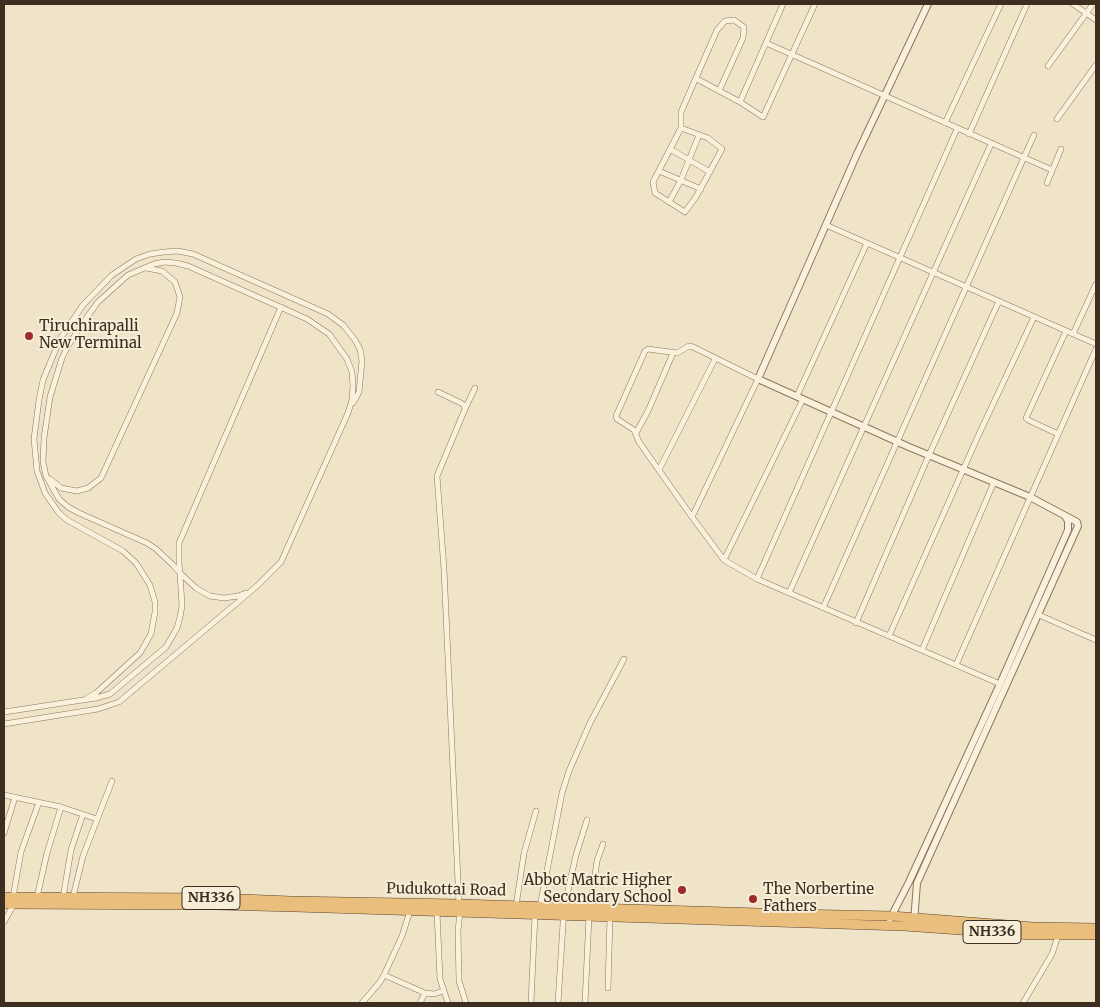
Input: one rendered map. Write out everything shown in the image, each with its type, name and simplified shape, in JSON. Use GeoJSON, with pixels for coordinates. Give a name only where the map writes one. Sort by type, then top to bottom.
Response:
{"type":"FeatureCollection","features":[{"type":"Feature","properties":{"kind":"highway","name":"Pudukottai Road"},"geometry":{"type":"LineString","coordinates":[[4,904],[10,899],[37,897],[218,898],[1059,932],[1096,928]]}},
{"type":"Feature","properties":{"kind":"highway","name":"Pudukottai Road"},"geometry":{"type":"LineString","coordinates":[[10,899],[437,912],[459,908],[516,906],[537,911]]}},
{"type":"Feature","properties":{"kind":"highway","name":"Pudukottai Road"},"geometry":{"type":"LineString","coordinates":[[590,912],[610,917],[892,916],[1096,935]]}},
{"type":"Feature","properties":{"kind":"street"},"geometry":{"type":"LineString","coordinates":[[740,102],[783,4]]}},
{"type":"Feature","properties":{"kind":"street"},"geometry":{"type":"LineString","coordinates":[[697,78],[763,117],[815,4]]}},
{"type":"Feature","properties":{"kind":"street"},"geometry":{"type":"LineString","coordinates":[[692,517],[758,379],[826,225],[928,4]]}},
{"type":"Feature","properties":{"kind":"street"},"geometry":{"type":"LineString","coordinates":[[945,123],[1001,4]]}},
{"type":"Feature","properties":{"kind":"street"},"geometry":{"type":"LineString","coordinates":[[969,134],[1027,4]]}},
{"type":"Feature","properties":{"kind":"street"},"geometry":{"type":"LineString","coordinates":[[1073,4],[1096,20]]}},
{"type":"Feature","properties":{"kind":"street"},"geometry":{"type":"LineString","coordinates":[[1048,66],[1094,4]]}},
{"type":"Feature","properties":{"kind":"street"},"geometry":{"type":"LineString","coordinates":[[681,128],[708,138],[722,149],[701,189],[685,212],[655,193],[653,182],[681,128],[681,112],[717,30],[725,21],[734,20],[744,27],[743,38],[720,91]]}},
{"type":"Feature","properties":{"kind":"street"},"geometry":{"type":"LineString","coordinates":[[766,42],[885,97],[1052,170]]}},
{"type":"Feature","properties":{"kind":"street"},"geometry":{"type":"LineString","coordinates":[[1057,119],[1096,65]]}},
{"type":"Feature","properties":{"kind":"street"},"geometry":{"type":"LineString","coordinates":[[757,579],[957,129]]}},
{"type":"Feature","properties":{"kind":"street"},"geometry":{"type":"LineString","coordinates":[[669,202],[690,160],[699,135]]}},
{"type":"Feature","properties":{"kind":"street"},"geometry":{"type":"LineString","coordinates":[[822,608],[1034,135]]}},
{"type":"Feature","properties":{"kind":"street"},"geometry":{"type":"LineString","coordinates":[[789,594],[992,144]]}},
{"type":"Feature","properties":{"kind":"street"},"geometry":{"type":"LineString","coordinates":[[1047,182],[1062,149]]}},
{"type":"Feature","properties":{"kind":"street"},"geometry":{"type":"LineString","coordinates":[[670,150],[710,172]]}},
{"type":"Feature","properties":{"kind":"street"},"geometry":{"type":"LineString","coordinates":[[659,171],[701,189]]}},
{"type":"Feature","properties":{"kind":"street"},"geometry":{"type":"LineString","coordinates":[[826,225],[1096,344]]}},
{"type":"Feature","properties":{"kind":"street"},"geometry":{"type":"LineString","coordinates":[[724,560],[800,398],[868,243]]}},
{"type":"Feature","properties":{"kind":"street"},"geometry":{"type":"LineString","coordinates":[[4,724],[98,709],[119,702],[257,586],[285,556],[359,392],[362,360],[360,349],[343,325],[328,314],[193,254],[178,251],[150,254],[136,259],[112,275],[83,305],[63,334],[43,380],[34,451],[39,481],[52,504],[67,520],[123,552],[142,570],[150,585],[155,602],[154,623],[151,634],[140,653],[96,693],[77,701]]}},
{"type":"Feature","properties":{"kind":"street"},"geometry":{"type":"LineString","coordinates":[[143,268],[158,269],[171,278],[179,292],[179,308],[104,473],[97,482],[88,488],[72,491],[53,483],[47,475],[44,465],[44,438],[50,397],[62,358],[82,324],[98,302],[128,275],[143,268],[154,264],[164,262],[188,266],[318,325],[340,346],[352,372],[352,400],[348,413]]}},
{"type":"Feature","properties":{"kind":"street"},"geometry":{"type":"LineString","coordinates":[[1073,334],[1096,284]]}},
{"type":"Feature","properties":{"kind":"street"},"geometry":{"type":"LineString","coordinates":[[856,623],[999,301]]}},
{"type":"Feature","properties":{"kind":"street"},"geometry":{"type":"LineString","coordinates":[[4,712],[96,698],[110,694],[166,647],[174,633],[182,606],[178,550],[181,536],[281,307]]}},
{"type":"Feature","properties":{"kind":"street"},"geometry":{"type":"LineString","coordinates":[[889,636],[1034,317]]}},
{"type":"Feature","properties":{"kind":"street"},"geometry":{"type":"LineString","coordinates":[[1058,434],[1026,418],[1066,331]]}},
{"type":"Feature","properties":{"kind":"street"},"geometry":{"type":"LineString","coordinates":[[887,926],[1038,618],[1078,526],[1076,522],[1030,497],[897,442],[689,346],[677,353],[648,349],[645,351],[616,419],[634,430],[639,442],[724,560],[757,579],[789,594],[1000,684]]}},
{"type":"Feature","properties":{"kind":"street"},"geometry":{"type":"LineString","coordinates":[[956,665],[1096,349]]}},
{"type":"Feature","properties":{"kind":"street"},"geometry":{"type":"LineString","coordinates":[[636,434],[673,353]]}},
{"type":"Feature","properties":{"kind":"street"},"geometry":{"type":"LineString","coordinates":[[660,470],[715,359]]}},
{"type":"Feature","properties":{"kind":"street"},"geometry":{"type":"LineString","coordinates":[[466,1003],[459,981],[459,908],[444,569],[437,476],[475,388]]}},
{"type":"Feature","properties":{"kind":"street"},"geometry":{"type":"LineString","coordinates":[[438,392],[461,403],[465,409]]}},
{"type":"Feature","properties":{"kind":"street"},"geometry":{"type":"LineString","coordinates":[[44,465],[52,489],[59,499],[78,513],[147,543],[161,553],[196,588],[217,598],[238,596],[257,586]]}},
{"type":"Feature","properties":{"kind":"street"},"geometry":{"type":"LineString","coordinates":[[922,650],[994,482]]}},
{"type":"Feature","properties":{"kind":"street"},"geometry":{"type":"LineString","coordinates":[[914,927],[917,883],[1000,684],[1068,530],[1068,521],[1064,515]]}},
{"type":"Feature","properties":{"kind":"street"},"geometry":{"type":"LineString","coordinates":[[1029,618],[1038,618],[1096,640]]}},
{"type":"Feature","properties":{"kind":"street"},"geometry":{"type":"LineString","coordinates":[[531,1003],[537,911],[562,793],[569,771],[590,723],[624,659]]}},
{"type":"Feature","properties":{"kind":"street"},"geometry":{"type":"LineString","coordinates":[[73,897],[83,856],[112,781]]}},
{"type":"Feature","properties":{"kind":"street"},"geometry":{"type":"LineString","coordinates":[[4,795],[61,807],[97,819]]}},
{"type":"Feature","properties":{"kind":"street"},"geometry":{"type":"LineString","coordinates":[[4,833],[15,797]]}},
{"type":"Feature","properties":{"kind":"street"},"geometry":{"type":"LineString","coordinates":[[4,922],[21,852],[39,802]]}},
{"type":"Feature","properties":{"kind":"street"},"geometry":{"type":"LineString","coordinates":[[37,897],[47,853],[61,807]]}},
{"type":"Feature","properties":{"kind":"street"},"geometry":{"type":"LineString","coordinates":[[516,906],[524,853],[536,811]]}},
{"type":"Feature","properties":{"kind":"street"},"geometry":{"type":"LineString","coordinates":[[63,898],[71,850],[83,814]]}},
{"type":"Feature","properties":{"kind":"street"},"geometry":{"type":"LineString","coordinates":[[558,1003],[564,912],[576,855],[587,820]]}},
{"type":"Feature","properties":{"kind":"street"},"geometry":{"type":"LineString","coordinates":[[585,1003],[590,912],[596,868],[603,844]]}},
{"type":"Feature","properties":{"kind":"street"},"geometry":{"type":"LineString","coordinates":[[362,1003],[384,975],[402,936],[410,911]]}},
{"type":"Feature","properties":{"kind":"street"},"geometry":{"type":"LineString","coordinates":[[437,912],[440,979],[448,1003]]}},
{"type":"Feature","properties":{"kind":"street"},"geometry":{"type":"LineString","coordinates":[[608,988],[610,917]]}},
{"type":"Feature","properties":{"kind":"street"},"geometry":{"type":"LineString","coordinates":[[1023,1003],[1052,954],[1059,932]]}},
{"type":"Feature","properties":{"kind":"street"},"geometry":{"type":"LineString","coordinates":[[384,975],[425,993],[434,994],[443,991]]}},
{"type":"Feature","properties":{"kind":"street"},"geometry":{"type":"LineString","coordinates":[[420,1003],[425,993]]}},
{"type":"Feature","properties":{"kind":"place","name":"Tiruchirapalli New Terminal"},"geometry":{"type":"Point","coordinates":[29,336]}},
{"type":"Feature","properties":{"kind":"place","name":"Abbot Matric Higher Secondary School"},"geometry":{"type":"Point","coordinates":[682,890]}},
{"type":"Feature","properties":{"kind":"place","name":"The Norbertine Fathers"},"geometry":{"type":"Point","coordinates":[753,899]}}]}
